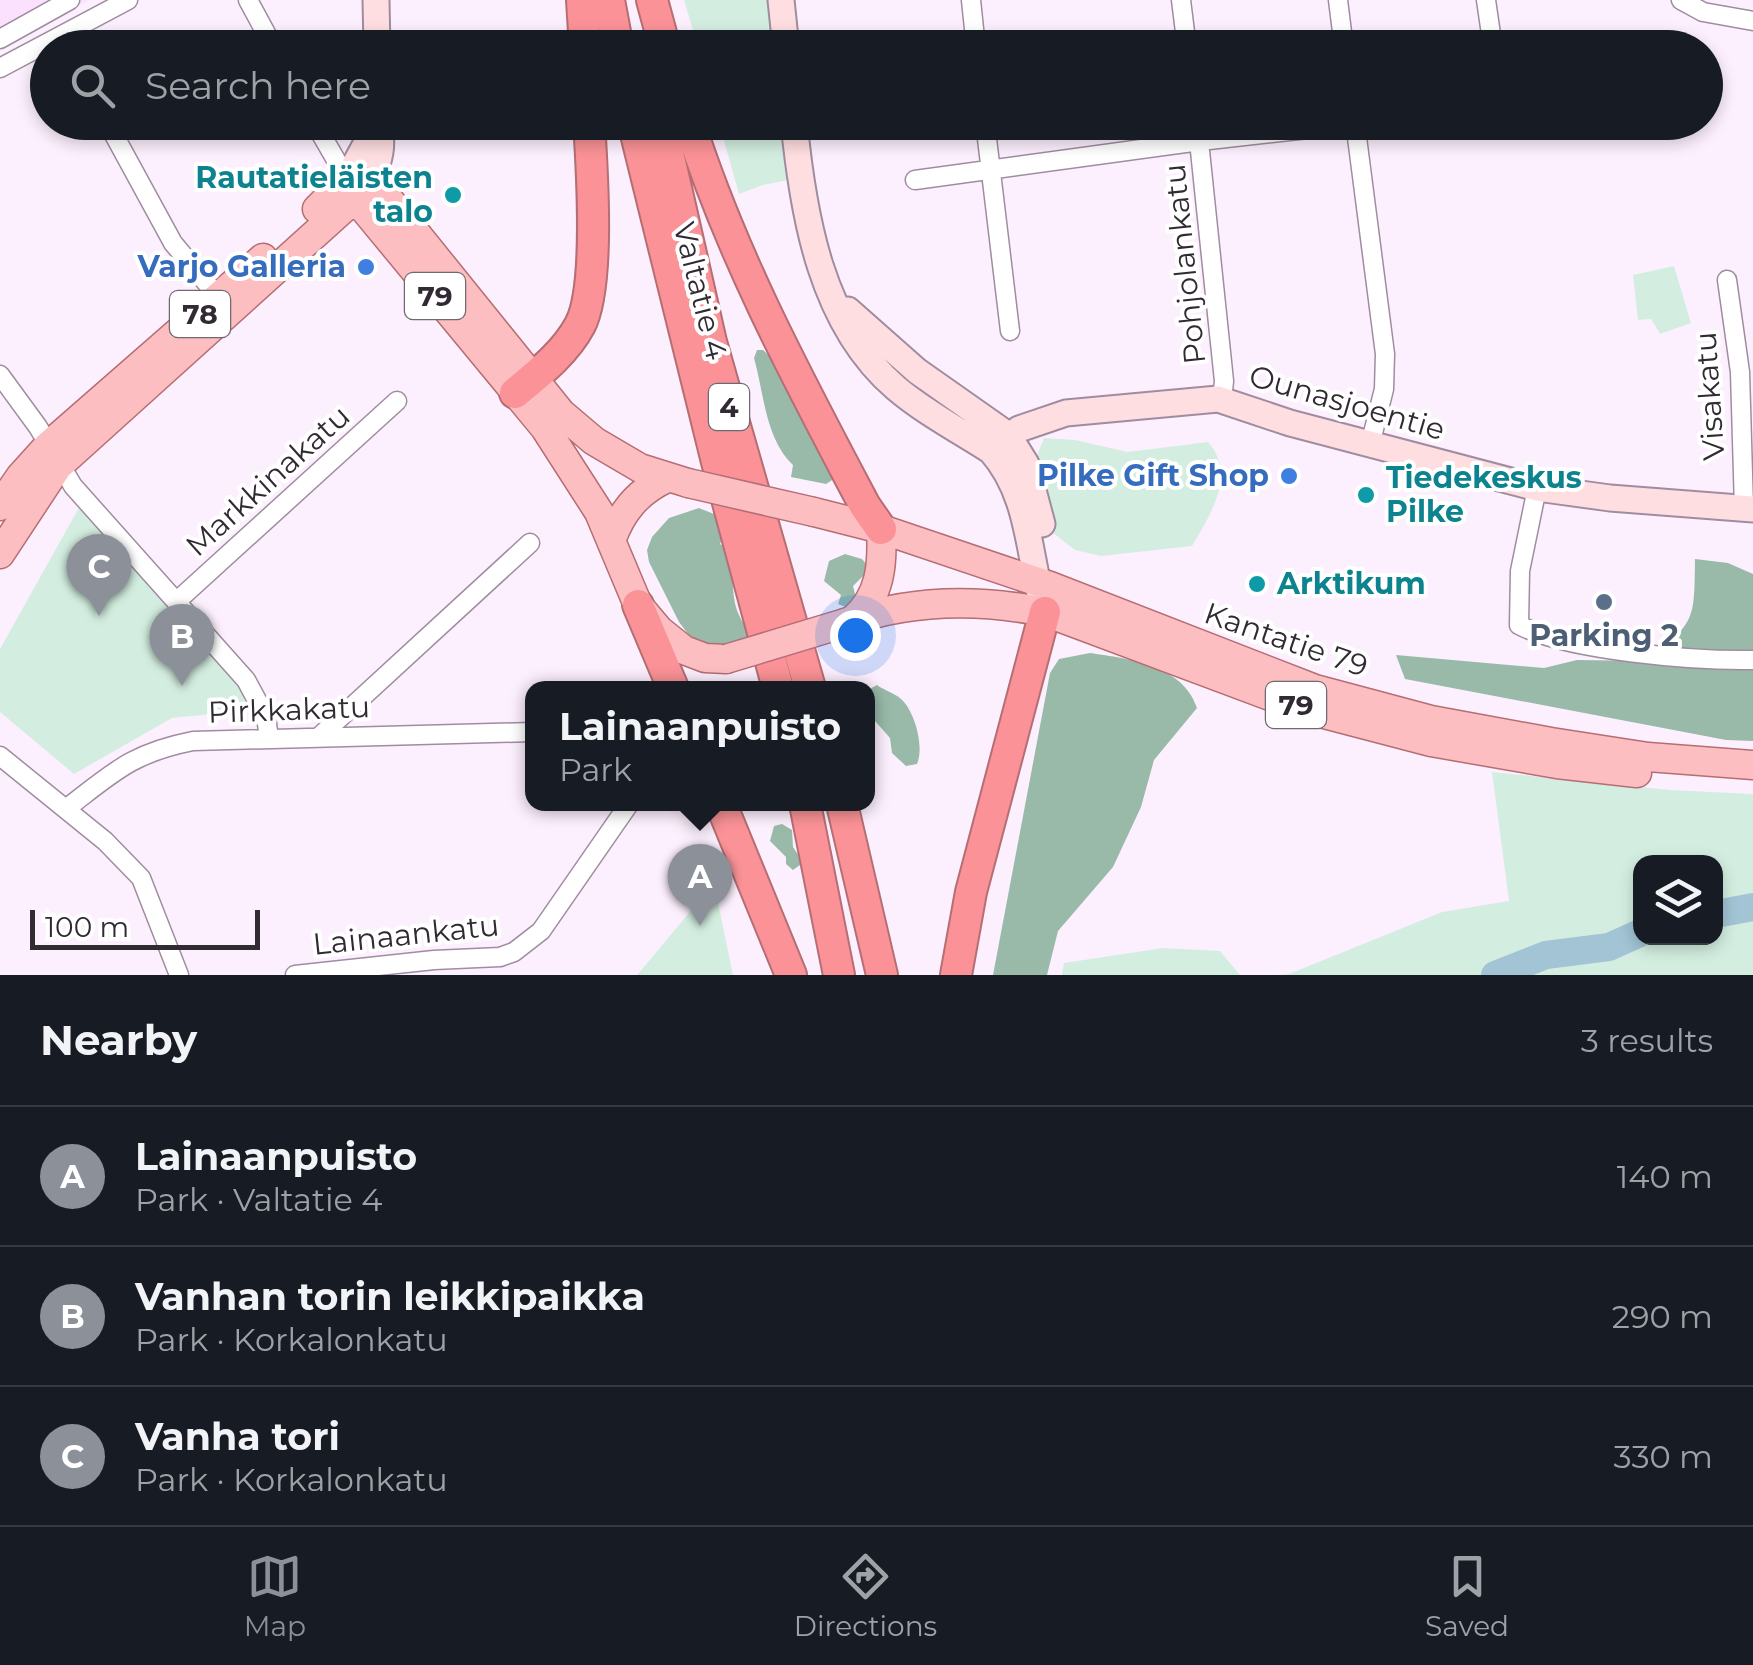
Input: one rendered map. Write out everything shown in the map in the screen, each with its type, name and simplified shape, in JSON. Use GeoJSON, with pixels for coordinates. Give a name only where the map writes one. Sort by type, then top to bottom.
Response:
{"type":"FeatureCollection","features":[{"type":"Feature","properties":{"kind":"highway"},"geometry":{"type":"LineString","coordinates":[[582,0],[584,30]]}},
{"type":"Feature","properties":{"kind":"highway"},"geometry":{"type":"LineString","coordinates":[[609,0],[615,30]]}},
{"type":"Feature","properties":{"kind":"highway"},"geometry":{"type":"LineString","coordinates":[[635,0],[641,30]]}},
{"type":"Feature","properties":{"kind":"highway"},"geometry":{"type":"LineString","coordinates":[[652,0],[660,30]]}},
{"type":"Feature","properties":{"kind":"highway"},"geometry":{"type":"LineString","coordinates":[[524,386],[573,337],[588,306],[592,269],[590,140]]}},
{"type":"Feature","properties":{"kind":"highway","name":"Valtatie 4"},"geometry":{"type":"LineString","coordinates":[[636,140],[776,681]]}},
{"type":"Feature","properties":{"kind":"highway","name":"Valtatie 4"},"geometry":{"type":"LineString","coordinates":[[665,140],[711,342],[808,681]]}},
{"type":"Feature","properties":{"kind":"highway"},"geometry":{"type":"LineString","coordinates":[[696,140],[762,308],[865,506],[881,529]]}},
{"type":"Feature","properties":{"kind":"highway"},"geometry":{"type":"LineString","coordinates":[[956,975],[971,892],[1044,594]]}},
{"type":"Feature","properties":{"kind":"highway"},"geometry":{"type":"LineString","coordinates":[[638,605],[670,681]]}},
{"type":"Feature","properties":{"kind":"highway"},"geometry":{"type":"LineString","coordinates":[[725,811],[791,975]]}},
{"type":"Feature","properties":{"kind":"highway"},"geometry":{"type":"LineString","coordinates":[[806,811],[839,975]]}},
{"type":"Feature","properties":{"kind":"highway"},"geometry":{"type":"LineString","coordinates":[[844,811],[882,975]]}},
{"type":"Feature","properties":{"kind":"main road"},"geometry":{"type":"LineString","coordinates":[[376,0],[377,30]]}},
{"type":"Feature","properties":{"kind":"main road"},"geometry":{"type":"LineString","coordinates":[[781,0],[784,30]]}},
{"type":"Feature","properties":{"kind":"main road"},"geometry":{"type":"LineString","coordinates":[[796,140],[807,225],[832,294],[866,329],[1026,464],[1048,551],[1044,594]]}},
{"type":"Feature","properties":{"kind":"main road","name":"78"},"geometry":{"type":"LineString","coordinates":[[0,506],[20,477],[53,456],[357,186]]}},
{"type":"Feature","properties":{"kind":"main road","name":"79"},"geometry":{"type":"LineString","coordinates":[[357,186],[400,212],[524,386],[545,428],[599,512],[638,605],[659,630],[684,650],[705,658],[726,659],[849,621]]}},
{"type":"Feature","properties":{"kind":"main road","name":"79"},"geometry":{"type":"LineString","coordinates":[[524,386],[584,433],[640,468],[678,481]]}},
{"type":"Feature","properties":{"kind":"main road","name":"Ounasjoentie"},"geometry":{"type":"LineString","coordinates":[[1000,443],[1034,422],[1066,412],[1203,398],[1222,400],[1370,445],[1537,488],[1749,509]]}},
{"type":"Feature","properties":{"kind":"main road"},"geometry":{"type":"LineString","coordinates":[[1000,443],[1044,594]]}},
{"type":"Feature","properties":{"kind":"main road","name":"78"},"geometry":{"type":"LineString","coordinates":[[0,554],[53,456]]}},
{"type":"Feature","properties":{"kind":"main road"},"geometry":{"type":"LineString","coordinates":[[611,541],[616,526],[644,491],[678,481]]}},
{"type":"Feature","properties":{"kind":"main road","name":"Kantatie 79"},"geometry":{"type":"LineString","coordinates":[[678,481],[881,529],[982,564],[1305,708],[1431,742],[1558,764],[1643,774],[1753,774]]}},
{"type":"Feature","properties":{"kind":"main road"},"geometry":{"type":"LineString","coordinates":[[982,564],[1008,558],[1017,549],[1026,527]]}},
{"type":"Feature","properties":{"kind":"main road"},"geometry":{"type":"LineString","coordinates":[[849,621],[869,604],[875,591],[881,571],[881,529]]}},
{"type":"Feature","properties":{"kind":"main road","name":"Kantatie 79"},"geometry":{"type":"LineString","coordinates":[[849,621],[945,602],[1007,604],[1044,594],[1315,688],[1431,720],[1648,757],[1753,765]]}},
{"type":"Feature","properties":{"kind":"street"},"geometry":{"type":"LineString","coordinates":[[0,39],[70,0]]}},
{"type":"Feature","properties":{"kind":"street"},"geometry":{"type":"LineString","coordinates":[[80,30],[128,0]]}},
{"type":"Feature","properties":{"kind":"street"},"geometry":{"type":"LineString","coordinates":[[248,0],[264,30]]}},
{"type":"Feature","properties":{"kind":"street"},"geometry":{"type":"LineString","coordinates":[[971,0],[974,30]]}},
{"type":"Feature","properties":{"kind":"street"},"geometry":{"type":"LineString","coordinates":[[1180,0],[1184,30]]}},
{"type":"Feature","properties":{"kind":"street"},"geometry":{"type":"LineString","coordinates":[[1338,0],[1342,30]]}},
{"type":"Feature","properties":{"kind":"street"},"geometry":{"type":"LineString","coordinates":[[1486,0],[1491,30]]}},
{"type":"Feature","properties":{"kind":"street"},"geometry":{"type":"LineString","coordinates":[[1681,0],[1703,12],[1753,21]]}},
{"type":"Feature","properties":{"kind":"street"},"geometry":{"type":"LineString","coordinates":[[0,68],[30,55]]}},
{"type":"Feature","properties":{"kind":"street"},"geometry":{"type":"LineString","coordinates":[[118,140],[173,243],[225,305]]}},
{"type":"Feature","properties":{"kind":"street"},"geometry":{"type":"LineString","coordinates":[[326,140],[357,186]]}},
{"type":"Feature","properties":{"kind":"street"},"geometry":{"type":"LineString","coordinates":[[988,140],[1010,331]]}},
{"type":"Feature","properties":{"kind":"street"},"geometry":{"type":"LineString","coordinates":[[915,180],[1153,140]]}},
{"type":"Feature","properties":{"kind":"street","name":"Pohjolankatu"},"geometry":{"type":"LineString","coordinates":[[1199,140],[1224,381],[1222,400]]}},
{"type":"Feature","properties":{"kind":"street"},"geometry":{"type":"LineString","coordinates":[[1362,140],[1385,354],[1384,389],[1370,445]]}},
{"type":"Feature","properties":{"kind":"street","name":"Visakatu"},"geometry":{"type":"LineString","coordinates":[[1726,280],[1740,372],[1749,509]]}},
{"type":"Feature","properties":{"kind":"street"},"geometry":{"type":"LineString","coordinates":[[0,374],[53,456],[246,680],[266,717],[269,738]]}},
{"type":"Feature","properties":{"kind":"street","name":"Markkinakatu"},"geometry":{"type":"LineString","coordinates":[[177,601],[397,401]]}},
{"type":"Feature","properties":{"kind":"street"},"geometry":{"type":"LineString","coordinates":[[1537,488],[1520,571],[1519,625],[1536,634],[1594,645],[1714,660],[1753,660]]}},
{"type":"Feature","properties":{"kind":"street"},"geometry":{"type":"LineString","coordinates":[[320,736],[530,543]]}},
{"type":"Feature","properties":{"kind":"street","name":"Pirkkakatu"},"geometry":{"type":"LineString","coordinates":[[68,808],[124,764],[155,748],[192,741],[525,732]]}},
{"type":"Feature","properties":{"kind":"street"},"geometry":{"type":"LineString","coordinates":[[0,756],[68,808],[141,878],[179,975]]}},
{"type":"Feature","properties":{"kind":"street","name":"Lainaankatu"},"geometry":{"type":"LineString","coordinates":[[294,975],[500,957],[514,952],[541,930],[624,811]]}},
{"type":"Feature","properties":{"kind":"shaded area"},"geometry":{"type":"Polygon","coordinates":[[[0,0],[89,0],[30,30],[0,50],[0,0]]]}},
{"type":"Feature","properties":{"kind":"green space"},"geometry":{"type":"Polygon","coordinates":[[[684,0],[773,0],[777,30],[693,30],[684,0]]]}},
{"type":"Feature","properties":{"kind":"green space"},"geometry":{"type":"Polygon","coordinates":[[[724,140],[793,140],[799,178],[739,194],[724,140]]]}},
{"type":"Feature","properties":{"kind":"green space"},"geometry":{"type":"Polygon","coordinates":[[[1674,266],[1691,323],[1660,334],[1651,319],[1638,320],[1633,275],[1674,266]]]}},
{"type":"Feature","properties":{"kind":"green space"},"geometry":{"type":"Polygon","coordinates":[[[757,350],[763,350],[779,365],[837,477],[826,484],[791,477],[793,465],[776,442],[767,414],[754,358],[757,350]]]}},
{"type":"Feature","properties":{"kind":"green space"},"geometry":{"type":"Polygon","coordinates":[[[1044,438],[1075,440],[1128,452],[1208,442],[1220,468],[1218,495],[1192,546],[1101,556],[1075,550],[1052,532],[1035,461],[1044,438]]]}},
{"type":"Feature","properties":{"kind":"green space"},"geometry":{"type":"Polygon","coordinates":[[[81,504],[246,693],[242,711],[172,718],[74,774],[0,712],[0,649],[81,504]]]}},
{"type":"Feature","properties":{"kind":"green space"},"geometry":{"type":"Polygon","coordinates":[[[699,508],[719,516],[724,534],[720,544],[731,551],[737,610],[754,638],[726,653],[694,642],[679,622],[649,562],[647,550],[652,537],[669,518],[699,508]]]}},
{"type":"Feature","properties":{"kind":"green space"},"geometry":{"type":"Polygon","coordinates":[[[845,554],[862,559],[868,566],[853,586],[857,602],[848,608],[838,604],[841,595],[824,581],[829,561],[845,554]]]}},
{"type":"Feature","properties":{"kind":"green space"},"geometry":{"type":"Polygon","coordinates":[[[1695,559],[1728,563],[1753,574],[1753,741],[1726,740],[1405,679],[1396,655],[1544,668],[1577,660],[1651,661],[1690,617],[1695,559]]]}},
{"type":"Feature","properties":{"kind":"green space"},"geometry":{"type":"Polygon","coordinates":[[[1090,653],[1138,662],[1168,673],[1190,694],[1197,708],[1154,760],[1141,807],[1113,867],[1058,931],[1047,975],[993,975],[1050,673],[1059,659],[1090,653]]]}},
{"type":"Feature","properties":{"kind":"green space"},"geometry":{"type":"Polygon","coordinates":[[[875,686],[901,699],[912,715],[919,741],[917,764],[906,766],[892,753],[890,738],[875,721],[875,686]]]}},
{"type":"Feature","properties":{"kind":"green space"},"geometry":{"type":"Polygon","coordinates":[[[1492,772],[1753,794],[1753,975],[1277,975],[1289,974],[1442,912],[1509,901],[1492,772]]]}},
{"type":"Feature","properties":{"kind":"green space"},"geometry":{"type":"Polygon","coordinates":[[[782,824],[792,830],[793,847],[799,856],[800,865],[793,870],[770,841],[774,826],[782,824]]]}},
{"type":"Feature","properties":{"kind":"green space"},"geometry":{"type":"Polygon","coordinates":[[[714,883],[733,975],[637,975],[643,968],[714,883]]]}},
{"type":"Feature","properties":{"kind":"green space"},"geometry":{"type":"Polygon","coordinates":[[[1163,948],[1220,951],[1240,975],[1062,975],[1064,963],[1163,948]]]}},
{"type":"Feature","properties":{"kind":"waterway"},"geometry":{"type":"LineString","coordinates":[[1723,913],[1753,907]]}},
{"type":"Feature","properties":{"kind":"waterway"},"geometry":{"type":"LineString","coordinates":[[1495,975],[1546,955],[1609,947],[1633,936]]}},
{"type":"Feature","properties":{"kind":"place","name":"Rautatieläisten talo"},"geometry":{"type":"Point","coordinates":[453,195]}},
{"type":"Feature","properties":{"kind":"place","name":"Varjo Galleria"},"geometry":{"type":"Point","coordinates":[366,267]}},
{"type":"Feature","properties":{"kind":"place","name":"Pilke Gift Shop"},"geometry":{"type":"Point","coordinates":[1289,476]}},
{"type":"Feature","properties":{"kind":"place","name":"Tiedekeskus Pilke"},"geometry":{"type":"Point","coordinates":[1366,495]}},
{"type":"Feature","properties":{"kind":"place","name":"Arktikum"},"geometry":{"type":"Point","coordinates":[1257,584]}},
{"type":"Feature","properties":{"kind":"place","name":"Parking 2"},"geometry":{"type":"Point","coordinates":[1604,602]}},
{"type":"Feature","properties":{"kind":"place","name":"Vanha tori"},"geometry":{"type":"Point","coordinates":[99,616]}},
{"type":"Feature","properties":{"kind":"place","name":"Vanhan torin leikkipaikka"},"geometry":{"type":"Point","coordinates":[182,686]}},
{"type":"Feature","properties":{"kind":"place","name":"Lainaanpuisto"},"geometry":{"type":"Point","coordinates":[700,926]}}]}
